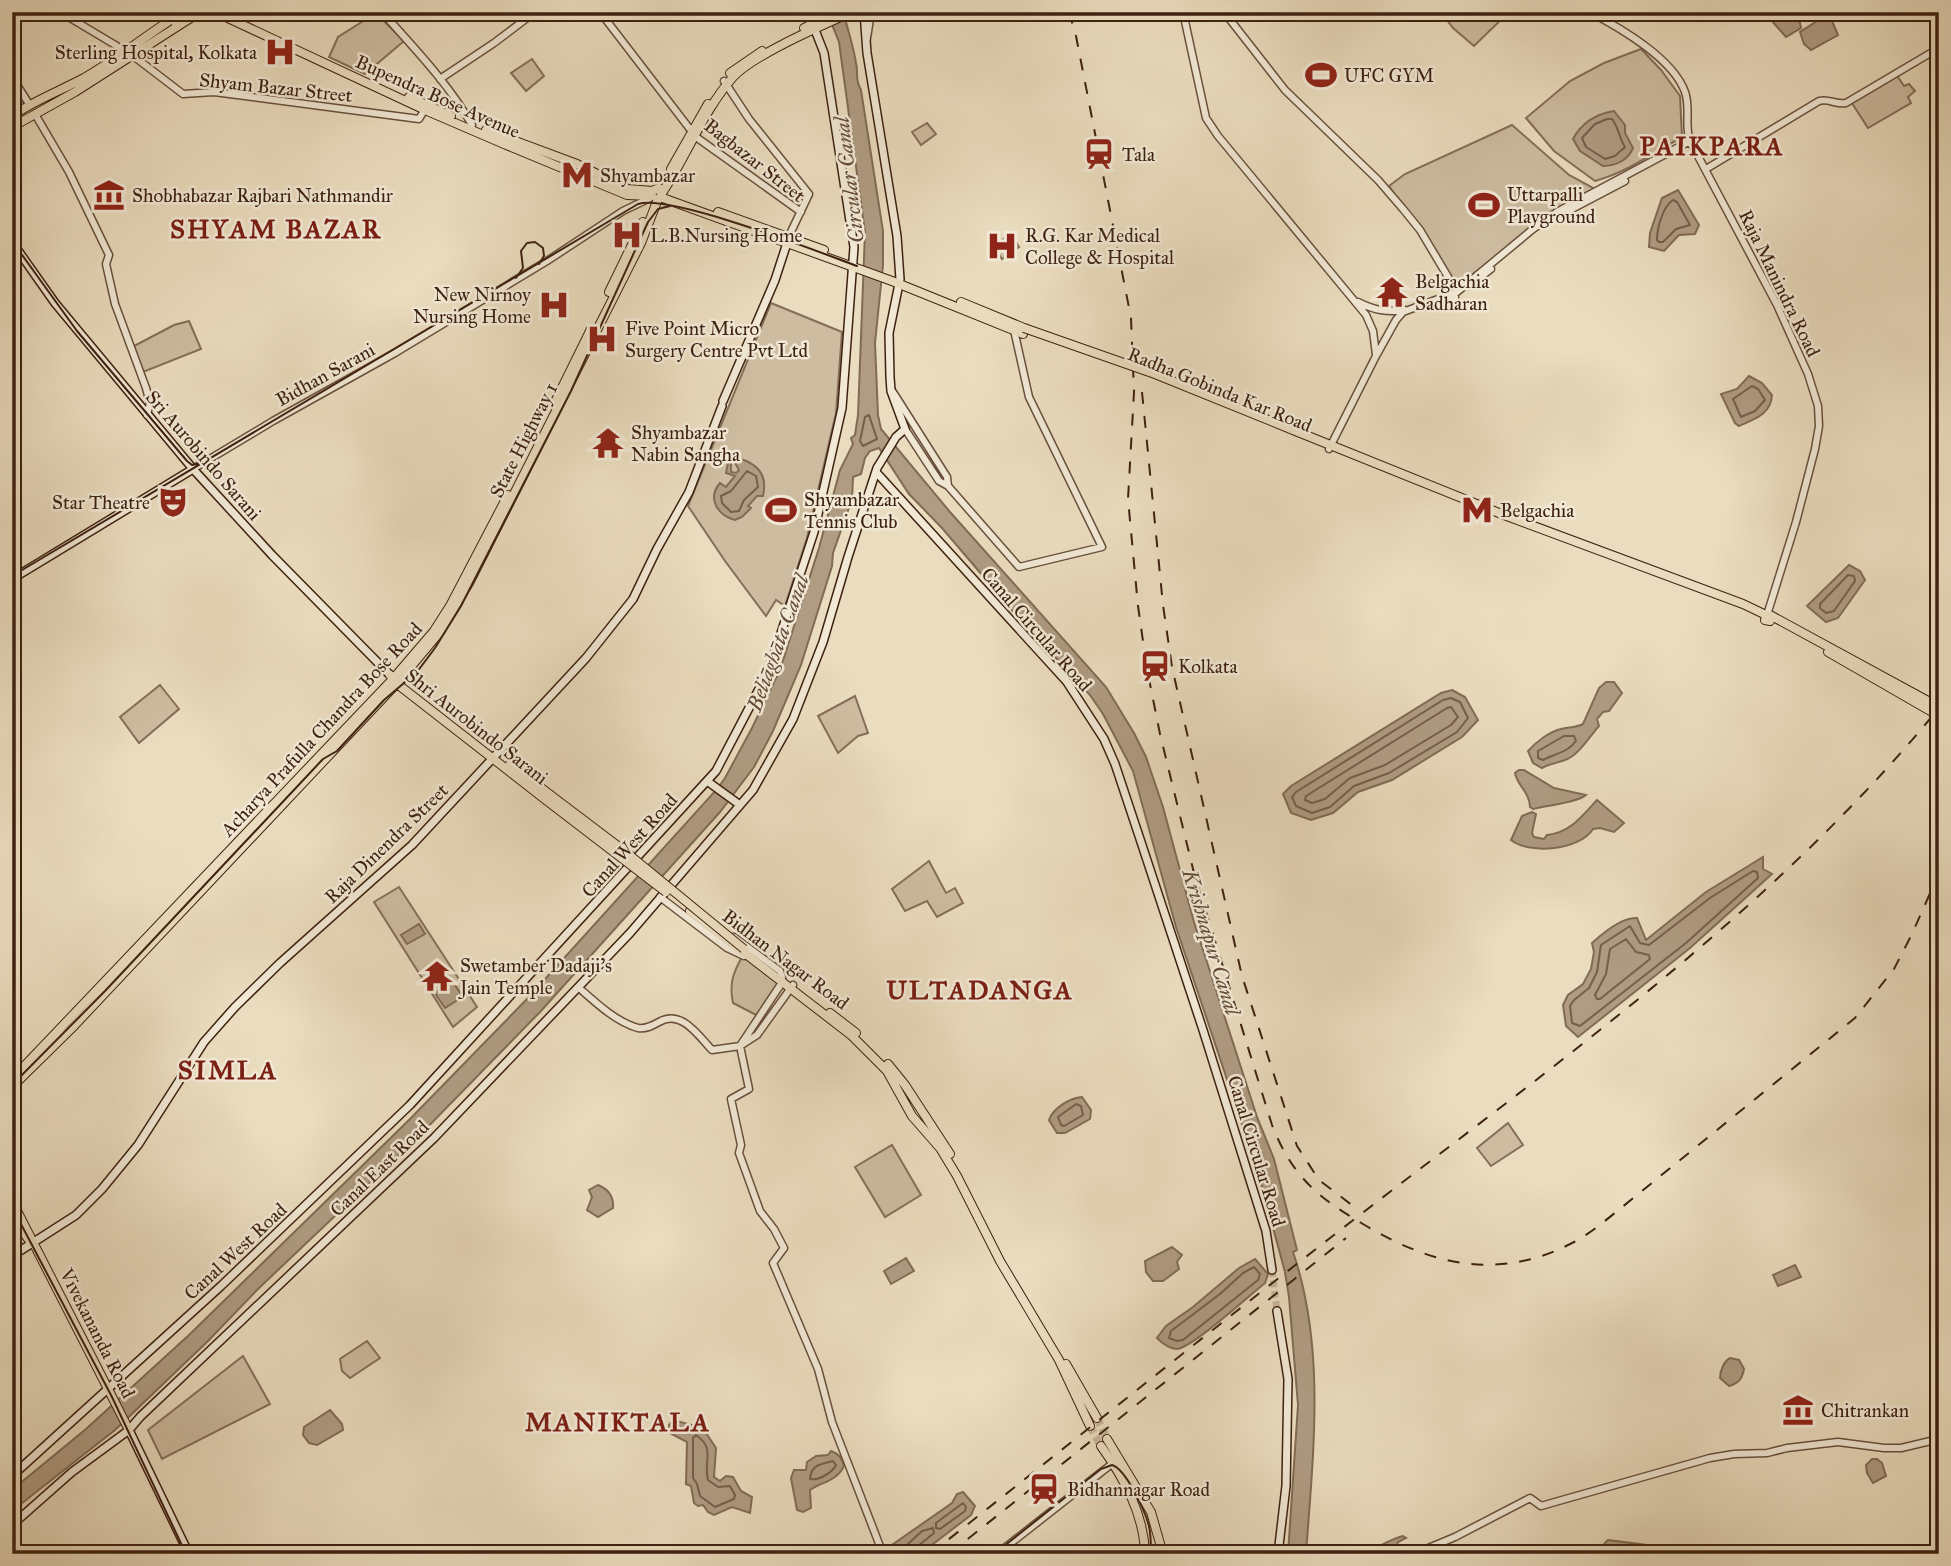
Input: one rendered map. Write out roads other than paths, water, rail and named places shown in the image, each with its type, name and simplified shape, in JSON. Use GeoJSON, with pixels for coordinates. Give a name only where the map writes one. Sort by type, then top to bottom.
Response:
{"type":"FeatureCollection","features":[{"type":"Feature","properties":{"kind":"main road"},"geometry":{"type":"LineString","coordinates":[[12,127],[129,54],[183,12]]}},
{"type":"Feature","properties":{"kind":"main road"},"geometry":{"type":"LineString","coordinates":[[173,19],[200,12]]}},
{"type":"Feature","properties":{"kind":"main road","name":"Bupendra Bose Avenue"},"geometry":{"type":"LineString","coordinates":[[215,12],[627,195],[657,195]]}},
{"type":"Feature","properties":{"kind":"main road","name":"Bupendra Bose Avenue"},"geometry":{"type":"LineString","coordinates":[[227,12],[426,108],[577,164],[628,189],[657,195]]}},
{"type":"Feature","properties":{"kind":"main road","name":"Canal West Road"},"geometry":{"type":"LineString","coordinates":[[12,1476],[221,1286],[410,1105],[716,771],[769,670],[814,532],[842,408],[855,264],[854,247],[824,53],[808,12]]}},
{"type":"Feature","properties":{"kind":"main road"},"geometry":{"type":"LineString","coordinates":[[827,20],[836,12]]}},
{"type":"Feature","properties":{"kind":"main road"},"geometry":{"type":"LineString","coordinates":[[864,12],[866,40],[897,236],[896,280],[889,333],[891,391],[905,429]]}},
{"type":"Feature","properties":{"kind":"main road"},"geometry":{"type":"LineString","coordinates":[[850,13],[815,26],[759,58],[726,82],[657,195],[788,239],[1019,329],[1155,374],[1330,447],[1743,604],[1939,707]]}},
{"type":"Feature","properties":{"kind":"main road"},"geometry":{"type":"LineString","coordinates":[[12,116],[29,104],[129,54]]}},
{"type":"Feature","properties":{"kind":"main road","name":"State Highway 1"},"geometry":{"type":"LineString","coordinates":[[394,679],[424,652],[456,608],[641,243],[657,195]]}},
{"type":"Feature","properties":{"kind":"main road","name":"Raja Dinendra Street"},"geometry":{"type":"LineString","coordinates":[[12,1256],[34,1245],[76,1215],[102,1189],[138,1145],[204,1042],[235,1007],[412,845],[584,660],[633,600],[657,549],[689,492],[722,403],[770,292],[788,239]]}},
{"type":"Feature","properties":{"kind":"main road","name":"Sri Aurobindo Sarani"},"geometry":{"type":"LineString","coordinates":[[12,242],[55,303],[193,469],[272,555],[394,679]]}},
{"type":"Feature","properties":{"kind":"main road","name":"Canal East Road"},"geometry":{"type":"LineString","coordinates":[[12,1525],[72,1472],[129,1430],[433,1139],[630,933],[738,804],[753,790],[793,719],[823,642],[877,470],[896,437],[905,429]]}},
{"type":"Feature","properties":{"kind":"main road","name":"Bidhan Sarani"},"geometry":{"type":"LineString","coordinates":[[12,579],[193,469]]}},
{"type":"Feature","properties":{"kind":"main road","name":"Canal Circular Road"},"geometry":{"type":"LineString","coordinates":[[877,470],[1067,682],[1104,740],[1115,764],[1203,1030],[1263,1220],[1272,1270]]}},
{"type":"Feature","properties":{"kind":"main road"},"geometry":{"type":"LineString","coordinates":[[1768,617],[1939,716]]}},
{"type":"Feature","properties":{"kind":"main road","name":"Shri Aurobindo Sarani"},"geometry":{"type":"LineString","coordinates":[[394,679],[548,797]]}},
{"type":"Feature","properties":{"kind":"main road","name":"Acharya Prafulla Chandra Bose Road"},"geometry":{"type":"LineString","coordinates":[[12,1079],[394,679]]}},
{"type":"Feature","properties":{"kind":"main road","name":"Acharya Prafulla Chandra Bose Road"},"geometry":{"type":"LineString","coordinates":[[12,1087],[76,1023],[394,679]]}},
{"type":"Feature","properties":{"kind":"main road"},"geometry":{"type":"LineString","coordinates":[[708,782],[738,804]]}},
{"type":"Feature","properties":{"kind":"main road","name":"Bidhan Nagar Road"},"geometry":{"type":"LineString","coordinates":[[548,797],[690,911],[792,987],[870,1052],[893,1080],[912,1116],[947,1158],[1000,1261],[1061,1359],[1091,1418]]}},
{"type":"Feature","properties":{"kind":"main road","name":"Bidhan Nagar Road"},"geometry":{"type":"LineString","coordinates":[[548,797],[627,853],[744,952]]}},
{"type":"Feature","properties":{"kind":"main road","name":"Vivekananda Road"},"geometry":{"type":"LineString","coordinates":[[12,1201],[110,1388],[129,1430]]}},
{"type":"Feature","properties":{"kind":"main road","name":"Vivekananda Road"},"geometry":{"type":"LineString","coordinates":[[12,1216],[34,1245]]}},
{"type":"Feature","properties":{"kind":"main road"},"geometry":{"type":"LineString","coordinates":[[1277,1311],[1288,1379],[1286,1486],[1278,1554]]}},
{"type":"Feature","properties":{"kind":"main road"},"geometry":{"type":"LineString","coordinates":[[129,1430],[189,1554]]}},
{"type":"Feature","properties":{"kind":"main road"},"geometry":{"type":"LineString","coordinates":[[1107,1438],[1142,1521],[1145,1554]]}},
{"type":"Feature","properties":{"kind":"main road"},"geometry":{"type":"LineString","coordinates":[[1101,1446],[1117,1461],[1151,1512],[1163,1554]]}},
{"type":"Feature","properties":{"kind":"main road"},"geometry":{"type":"LineString","coordinates":[[182,1554],[184,1544]]}},
{"type":"Feature","properties":{"kind":"street","name":"Shyam Bazar Street"},"geometry":{"type":"LineString","coordinates":[[60,12],[129,54],[183,94],[214,92],[419,119],[426,108]]}},
{"type":"Feature","properties":{"kind":"street"},"geometry":{"type":"LineString","coordinates":[[382,12],[440,79],[472,125]]}},
{"type":"Feature","properties":{"kind":"street"},"geometry":{"type":"LineString","coordinates":[[440,79],[534,12]]}},
{"type":"Feature","properties":{"kind":"street","name":"Bagbazar Street"},"geometry":{"type":"LineString","coordinates":[[600,12],[694,134],[802,212],[788,239]]}},
{"type":"Feature","properties":{"kind":"street"},"geometry":{"type":"LineString","coordinates":[[866,40],[871,12]]}},
{"type":"Feature","properties":{"kind":"street"},"geometry":{"type":"LineString","coordinates":[[1183,12],[1206,118],[1366,315],[1373,331],[1376,356]]}},
{"type":"Feature","properties":{"kind":"street"},"geometry":{"type":"LineString","coordinates":[[1224,12],[1285,90],[1378,180],[1397,202],[1420,230],[1457,292]]}},
{"type":"Feature","properties":{"kind":"street","name":"Raja Manindra Road"},"geometry":{"type":"LineString","coordinates":[[1590,12],[1628,33],[1661,61],[1685,92],[1688,106],[1686,122],[1692,143],[1777,305],[1808,374],[1818,406],[1819,426],[1815,449],[1772,602],[1773,610],[1768,617]]}},
{"type":"Feature","properties":{"kind":"street"},"geometry":{"type":"LineString","coordinates":[[1706,169],[1819,101],[1825,99],[1840,104],[1846,103],[1939,48]]}},
{"type":"Feature","properties":{"kind":"street"},"geometry":{"type":"LineString","coordinates":[[12,77],[29,104]]}},
{"type":"Feature","properties":{"kind":"street"},"geometry":{"type":"LineString","coordinates":[[726,82],[749,119],[808,194],[802,212]]}},
{"type":"Feature","properties":{"kind":"street"},"geometry":{"type":"LineString","coordinates":[[35,114],[69,172],[109,255],[106,264],[115,304],[150,403],[147,415]]}},
{"type":"Feature","properties":{"kind":"street"},"geometry":{"type":"LineString","coordinates":[[1353,300],[1373,310],[1396,312],[1449,297],[1532,229],[1557,212],[1692,143]]}},
{"type":"Feature","properties":{"kind":"street"},"geometry":{"type":"LineString","coordinates":[[1422,304],[1427,307],[1448,302],[1562,214],[1692,143]]}},
{"type":"Feature","properties":{"kind":"street","name":"Bidhan Sarani"},"geometry":{"type":"LineString","coordinates":[[193,469],[406,346],[547,261],[623,211],[657,195]]}},
{"type":"Feature","properties":{"kind":"street"},"geometry":{"type":"LineString","coordinates":[[1330,447],[1396,320],[1408,309]]}},
{"type":"Feature","properties":{"kind":"street"},"geometry":{"type":"LineString","coordinates":[[905,429],[939,481],[948,486],[1019,567],[1102,547],[1029,397],[1019,329]]}},
{"type":"Feature","properties":{"kind":"street"},"geometry":{"type":"LineString","coordinates":[[891,391],[947,477],[948,486]]}},
{"type":"Feature","properties":{"kind":"street"},"geometry":{"type":"LineString","coordinates":[[670,885],[780,971],[782,980],[740,1045],[750,1089],[731,1099],[741,1144],[740,1159],[760,1211],[784,1248],[773,1263],[818,1369],[832,1422],[883,1554]]}},
{"type":"Feature","properties":{"kind":"street"},"geometry":{"type":"LineString","coordinates":[[660,897],[727,948],[744,952]]}},
{"type":"Feature","properties":{"kind":"street"},"geometry":{"type":"LineString","coordinates":[[578,987],[635,1027],[650,1027],[673,1017],[692,1030],[712,1050],[750,1041],[764,1028],[792,987]]}},
{"type":"Feature","properties":{"kind":"street"},"geometry":{"type":"LineString","coordinates":[[1414,1554],[1530,1499],[1541,1506],[1710,1458],[1839,1442],[1901,1448],[1939,1439]]}},
{"type":"Feature","properties":{"kind":"street"},"geometry":{"type":"LineString","coordinates":[[997,1554],[1117,1461]]}},
{"type":"Feature","properties":{"kind":"water"},"geometry":{"type":"Polygon","coordinates":[[[827,12],[843,12],[852,43],[883,231],[883,265],[875,343],[881,429],[950,512],[1106,687],[1134,733],[1146,757],[1163,807],[1194,922],[1257,1117],[1274,1159],[1297,1250],[1293,1252],[1310,1326],[1315,1402],[1306,1554],[1288,1554],[1298,1405],[1285,1272],[1258,1172],[1176,927],[1133,771],[1090,695],[909,494],[879,448],[870,451],[865,458],[861,474],[853,477],[852,499],[833,553],[832,566],[801,665],[773,731],[754,767],[720,812],[540,1012],[415,1140],[115,1430],[12,1511],[12,1490],[86,1429],[189,1335],[409,1120],[528,998],[725,778],[780,670],[819,548],[840,470],[853,444],[851,438],[855,435],[858,415],[865,232],[839,42],[827,12]]]}},
{"type":"Feature","properties":{"kind":"water"},"geometry":{"type":"Polygon","coordinates":[[[1783,12],[1792,12],[1801,28],[1786,37],[1772,21],[1783,12]]]}},
{"type":"Feature","properties":{"kind":"water"},"geometry":{"type":"Polygon","coordinates":[[[1825,16],[1832,21],[1838,35],[1811,50],[1804,44],[1800,32],[1825,16]]]}},
{"type":"Feature","properties":{"kind":"water"},"geometry":{"type":"Polygon","coordinates":[[[1614,111],[1625,125],[1625,133],[1633,148],[1621,162],[1603,166],[1580,151],[1573,139],[1590,120],[1614,111]]]}},
{"type":"Feature","properties":{"kind":"water"},"geometry":{"type":"Polygon","coordinates":[[[1678,190],[1699,225],[1695,234],[1679,235],[1664,251],[1649,247],[1650,233],[1662,198],[1678,190]]]}},
{"type":"Feature","properties":{"kind":"water"},"geometry":{"type":"Polygon","coordinates":[[[1749,376],[1762,383],[1772,395],[1771,402],[1761,415],[1739,426],[1721,394],[1737,389],[1749,376]]]}},
{"type":"Feature","properties":{"kind":"water"},"geometry":{"type":"Polygon","coordinates":[[[737,458],[750,463],[759,471],[764,489],[763,496],[757,496],[748,506],[751,508],[735,520],[719,510],[714,494],[720,483],[726,487],[735,476],[726,473],[728,463],[731,463],[731,472],[736,473],[739,470],[735,463],[737,458]]]}},
{"type":"Feature","properties":{"kind":"water"},"geometry":{"type":"Polygon","coordinates":[[[1849,565],[1860,571],[1865,580],[1838,618],[1826,622],[1807,606],[1849,565]]]}},
{"type":"Feature","properties":{"kind":"water"},"geometry":{"type":"Polygon","coordinates":[[[1606,682],[1614,682],[1622,693],[1609,711],[1603,712],[1597,719],[1599,726],[1584,745],[1570,758],[1562,761],[1542,768],[1533,763],[1528,751],[1552,732],[1583,724],[1599,688],[1606,682]]]}},
{"type":"Feature","properties":{"kind":"water"},"geometry":{"type":"Polygon","coordinates":[[[1452,690],[1465,697],[1478,720],[1462,737],[1392,780],[1358,792],[1333,813],[1311,820],[1291,813],[1283,794],[1291,786],[1441,693],[1452,690]]]}},
{"type":"Feature","properties":{"kind":"water"},"geometry":{"type":"Polygon","coordinates":[[[1524,770],[1554,788],[1586,795],[1569,802],[1533,809],[1516,777],[1515,773],[1524,770]]]}},
{"type":"Feature","properties":{"kind":"water"},"geometry":{"type":"Polygon","coordinates":[[[1597,800],[1624,823],[1614,832],[1593,829],[1577,842],[1542,849],[1519,845],[1511,840],[1522,816],[1532,812],[1536,814],[1532,833],[1534,837],[1544,839],[1547,835],[1569,827],[1597,800]]]}},
{"type":"Feature","properties":{"kind":"water"},"geometry":{"type":"Polygon","coordinates":[[[1763,857],[1763,869],[1772,874],[1690,948],[1578,1037],[1566,1026],[1563,1005],[1568,995],[1583,984],[1591,969],[1594,952],[1592,943],[1596,939],[1619,923],[1637,918],[1646,940],[1706,892],[1763,857]]]}},
{"type":"Feature","properties":{"kind":"water"},"geometry":{"type":"Polygon","coordinates":[[[419,924],[425,934],[407,944],[401,935],[419,924]]]}},
{"type":"Feature","properties":{"kind":"water"},"geometry":{"type":"Polygon","coordinates":[[[450,983],[454,984],[461,994],[459,999],[445,1008],[436,995],[450,983]]]}},
{"type":"Feature","properties":{"kind":"water"},"geometry":{"type":"Polygon","coordinates":[[[1082,1097],[1091,1110],[1090,1119],[1065,1133],[1057,1133],[1049,1120],[1054,1111],[1072,1099],[1082,1097]]]}},
{"type":"Feature","properties":{"kind":"water"},"geometry":{"type":"Polygon","coordinates":[[[598,1185],[610,1194],[613,1208],[598,1217],[587,1210],[592,1197],[589,1190],[598,1185]]]}},
{"type":"Feature","properties":{"kind":"water"},"geometry":{"type":"Polygon","coordinates":[[[1172,1247],[1182,1255],[1177,1262],[1179,1269],[1163,1281],[1153,1281],[1146,1272],[1145,1261],[1172,1247]]]}},
{"type":"Feature","properties":{"kind":"water"},"geometry":{"type":"Polygon","coordinates":[[[906,1258],[914,1271],[891,1284],[884,1271],[906,1258]]]}},
{"type":"Feature","properties":{"kind":"water"},"geometry":{"type":"Polygon","coordinates":[[[1255,1259],[1268,1274],[1265,1283],[1220,1321],[1194,1341],[1176,1349],[1170,1348],[1157,1338],[1166,1326],[1239,1268],[1255,1259]]]}},
{"type":"Feature","properties":{"kind":"water"},"geometry":{"type":"Polygon","coordinates":[[[1795,1265],[1801,1277],[1778,1286],[1773,1275],[1795,1265]]]}},
{"type":"Feature","properties":{"kind":"water"},"geometry":{"type":"Polygon","coordinates":[[[1730,1358],[1739,1360],[1744,1369],[1740,1380],[1729,1386],[1720,1378],[1723,1366],[1730,1358]]]}},
{"type":"Feature","properties":{"kind":"water"},"geometry":{"type":"Polygon","coordinates":[[[330,1410],[342,1424],[343,1430],[317,1445],[309,1443],[303,1435],[304,1427],[330,1410]]]}},
{"type":"Feature","properties":{"kind":"water"},"geometry":{"type":"Polygon","coordinates":[[[673,1420],[695,1426],[700,1424],[716,1448],[714,1477],[720,1481],[726,1476],[733,1477],[741,1491],[752,1497],[750,1513],[732,1507],[714,1515],[703,1505],[694,1503],[691,1486],[686,1484],[687,1442],[670,1433],[669,1425],[673,1420]]]}},
{"type":"Feature","properties":{"kind":"water"},"geometry":{"type":"Polygon","coordinates":[[[831,1451],[840,1457],[844,1466],[833,1478],[810,1490],[811,1508],[803,1512],[797,1510],[791,1478],[794,1470],[806,1470],[807,1462],[816,1456],[828,1455],[831,1451]]]}},
{"type":"Feature","properties":{"kind":"water"},"geometry":{"type":"Polygon","coordinates":[[[1872,1459],[1882,1463],[1886,1476],[1873,1483],[1866,1465],[1872,1459]]]}},
{"type":"Feature","properties":{"kind":"water"},"geometry":{"type":"Polygon","coordinates":[[[963,1492],[975,1506],[971,1515],[920,1554],[890,1554],[889,1547],[952,1503],[957,1494],[963,1492]]]}},
{"type":"Feature","properties":{"kind":"water"},"geometry":{"type":"Polygon","coordinates":[[[1403,1536],[1406,1538],[1398,1542],[1395,1552],[1397,1554],[1358,1554],[1391,1540],[1403,1536]]]}},
{"type":"Feature","properties":{"kind":"water"},"geometry":{"type":"Polygon","coordinates":[[[1608,1540],[1647,1545],[1652,1554],[1594,1554],[1608,1540]]]}},
{"type":"Feature","properties":{"kind":"tunnel"},"geometry":{"type":"LineString","coordinates":[[1272,1270],[1277,1311]]}},
{"type":"Feature","properties":{"kind":"tunnel"},"geometry":{"type":"LineString","coordinates":[[1097,1418],[1107,1439]]}},
{"type":"Feature","properties":{"kind":"tunnel"},"geometry":{"type":"LineString","coordinates":[[1090,1426],[1101,1446]]}},
{"type":"Feature","properties":{"kind":"tram line"},"geometry":{"type":"LineString","coordinates":[[12,576],[638,204],[655,203],[712,216],[857,266]]}},
{"type":"Feature","properties":{"kind":"tram line"},"geometry":{"type":"LineString","coordinates":[[12,1085],[105,991],[323,759],[337,751],[384,700],[417,672],[435,648],[461,606],[571,391],[648,222],[658,209],[670,206]]}},
{"type":"Feature","properties":{"kind":"tram line"},"geometry":{"type":"LineString","coordinates":[[12,241],[77,331],[187,461],[192,465],[202,463]]}},
{"type":"Feature","properties":{"kind":"tram line"},"geometry":{"type":"LineString","coordinates":[[516,278],[523,268],[521,251],[527,243],[535,242],[543,248],[544,256],[539,264]]}},
{"type":"Feature","properties":{"kind":"tram line"},"geometry":{"type":"LineString","coordinates":[[12,1207],[112,1397],[186,1554]]}},
{"type":"Feature","properties":{"kind":"tram line"},"geometry":{"type":"LineString","coordinates":[[994,1554],[1101,1469],[1112,1465],[1129,1482],[1144,1511],[1150,1529],[1151,1554]]}},
{"type":"Feature","properties":{"kind":"railway"},"geometry":{"type":"LineString","coordinates":[[1069,12],[1131,318],[1134,392],[1128,499],[1138,606],[1160,734],[1194,873],[1272,1125],[1288,1158],[1308,1184],[1363,1224],[1414,1250],[1440,1258],[1492,1265],[1519,1262],[1574,1242],[1604,1222],[1855,1018],[1894,969],[1939,873]]}},
{"type":"Feature","properties":{"kind":"railway"},"geometry":{"type":"LineString","coordinates":[[1142,392],[1163,605],[1172,667],[1242,976],[1297,1146],[1319,1180],[1357,1209]]}},
{"type":"Feature","properties":{"kind":"railway"},"geometry":{"type":"LineString","coordinates":[[930,1554],[1265,1288],[1526,1088],[1673,971],[1812,846],[1877,779],[1939,708]]}},
{"type":"Feature","properties":{"kind":"railway"},"geometry":{"type":"LineString","coordinates":[[949,1554],[1346,1238]]}},
{"type":"Feature","properties":{"kind":"place","name":"Sterling Hospital, Kolkata"},"geometry":{"type":"Point","coordinates":[280,52]}},
{"type":"Feature","properties":{"kind":"place","name":"UFC GYM"},"geometry":{"type":"Point","coordinates":[1321,75]}},
{"type":"Feature","properties":{"kind":"place","name":"Tala"},"geometry":{"type":"Point","coordinates":[1099,154]}},
{"type":"Feature","properties":{"kind":"place","name":"Shyambazar"},"geometry":{"type":"Point","coordinates":[577,175]}},
{"type":"Feature","properties":{"kind":"place","name":"Shobhabazar Rajbari Nathmandir"},"geometry":{"type":"Point","coordinates":[109,195]}},
{"type":"Feature","properties":{"kind":"place","name":"Uttarpalli Playground"},"geometry":{"type":"Point","coordinates":[1484,205]}},
{"type":"Feature","properties":{"kind":"place","name":"L.B.Nursing Home"},"geometry":{"type":"Point","coordinates":[627,235]}},
{"type":"Feature","properties":{"kind":"place","name":"R.G. Kar Medical College & Hospital"},"geometry":{"type":"Point","coordinates":[1002,246]}},
{"type":"Feature","properties":{"kind":"place","name":"Belgachia Sadharan"},"geometry":{"type":"Point","coordinates":[1392,292]}},
{"type":"Feature","properties":{"kind":"place","name":"New Nirnoy Nursing Home"},"geometry":{"type":"Point","coordinates":[554,305]}},
{"type":"Feature","properties":{"kind":"place","name":"Five Point Micro Surgery Centre Pvt Ltd"},"geometry":{"type":"Point","coordinates":[602,339]}},
{"type":"Feature","properties":{"kind":"place","name":"Shyambazar Nabin Sangha"},"geometry":{"type":"Point","coordinates":[608,443]}},
{"type":"Feature","properties":{"kind":"place","name":"Star Theatre"},"geometry":{"type":"Point","coordinates":[173,502]}},
{"type":"Feature","properties":{"kind":"place","name":"Shyambazar Tennis Club"},"geometry":{"type":"Point","coordinates":[781,510]}},
{"type":"Feature","properties":{"kind":"place","name":"Belgachia"},"geometry":{"type":"Point","coordinates":[1477,510]}},
{"type":"Feature","properties":{"kind":"place","name":"Kolkata"},"geometry":{"type":"Point","coordinates":[1155,666]}},
{"type":"Feature","properties":{"kind":"place","name":"Swetamber Dadaji's Jain Temple"},"geometry":{"type":"Point","coordinates":[437,976]}},
{"type":"Feature","properties":{"kind":"place","name":"Chitrankan"},"geometry":{"type":"Point","coordinates":[1798,1410]}},
{"type":"Feature","properties":{"kind":"place","name":"Bidhannagar Road"},"geometry":{"type":"Point","coordinates":[1044,1489]}},
{"type":"Feature","properties":{"kind":"district","name":"PAIKPARA"},"geometry":{"type":"Point","coordinates":[1712,146]}},
{"type":"Feature","properties":{"kind":"district","name":"SHYAM BAZAR"},"geometry":{"type":"Point","coordinates":[276,229]}},
{"type":"Feature","properties":{"kind":"district","name":"ULTADANGA"},"geometry":{"type":"Point","coordinates":[980,990]}},
{"type":"Feature","properties":{"kind":"district","name":"SIMLA"},"geometry":{"type":"Point","coordinates":[228,1070]}},
{"type":"Feature","properties":{"kind":"district","name":"MANIKTALA"},"geometry":{"type":"Point","coordinates":[618,1422]}},
{"type":"Feature","properties":{"kind":"water label","name":"Circular Canal"},"geometry":{"type":"Point","coordinates":[849,180]}},
{"type":"Feature","properties":{"kind":"water label","name":"Beliāghāta Canal"},"geometry":{"type":"Point","coordinates":[778,643]}},
{"type":"Feature","properties":{"kind":"water label","name":"Krishnapur Canal"},"geometry":{"type":"Point","coordinates":[1211,942]}}]}
